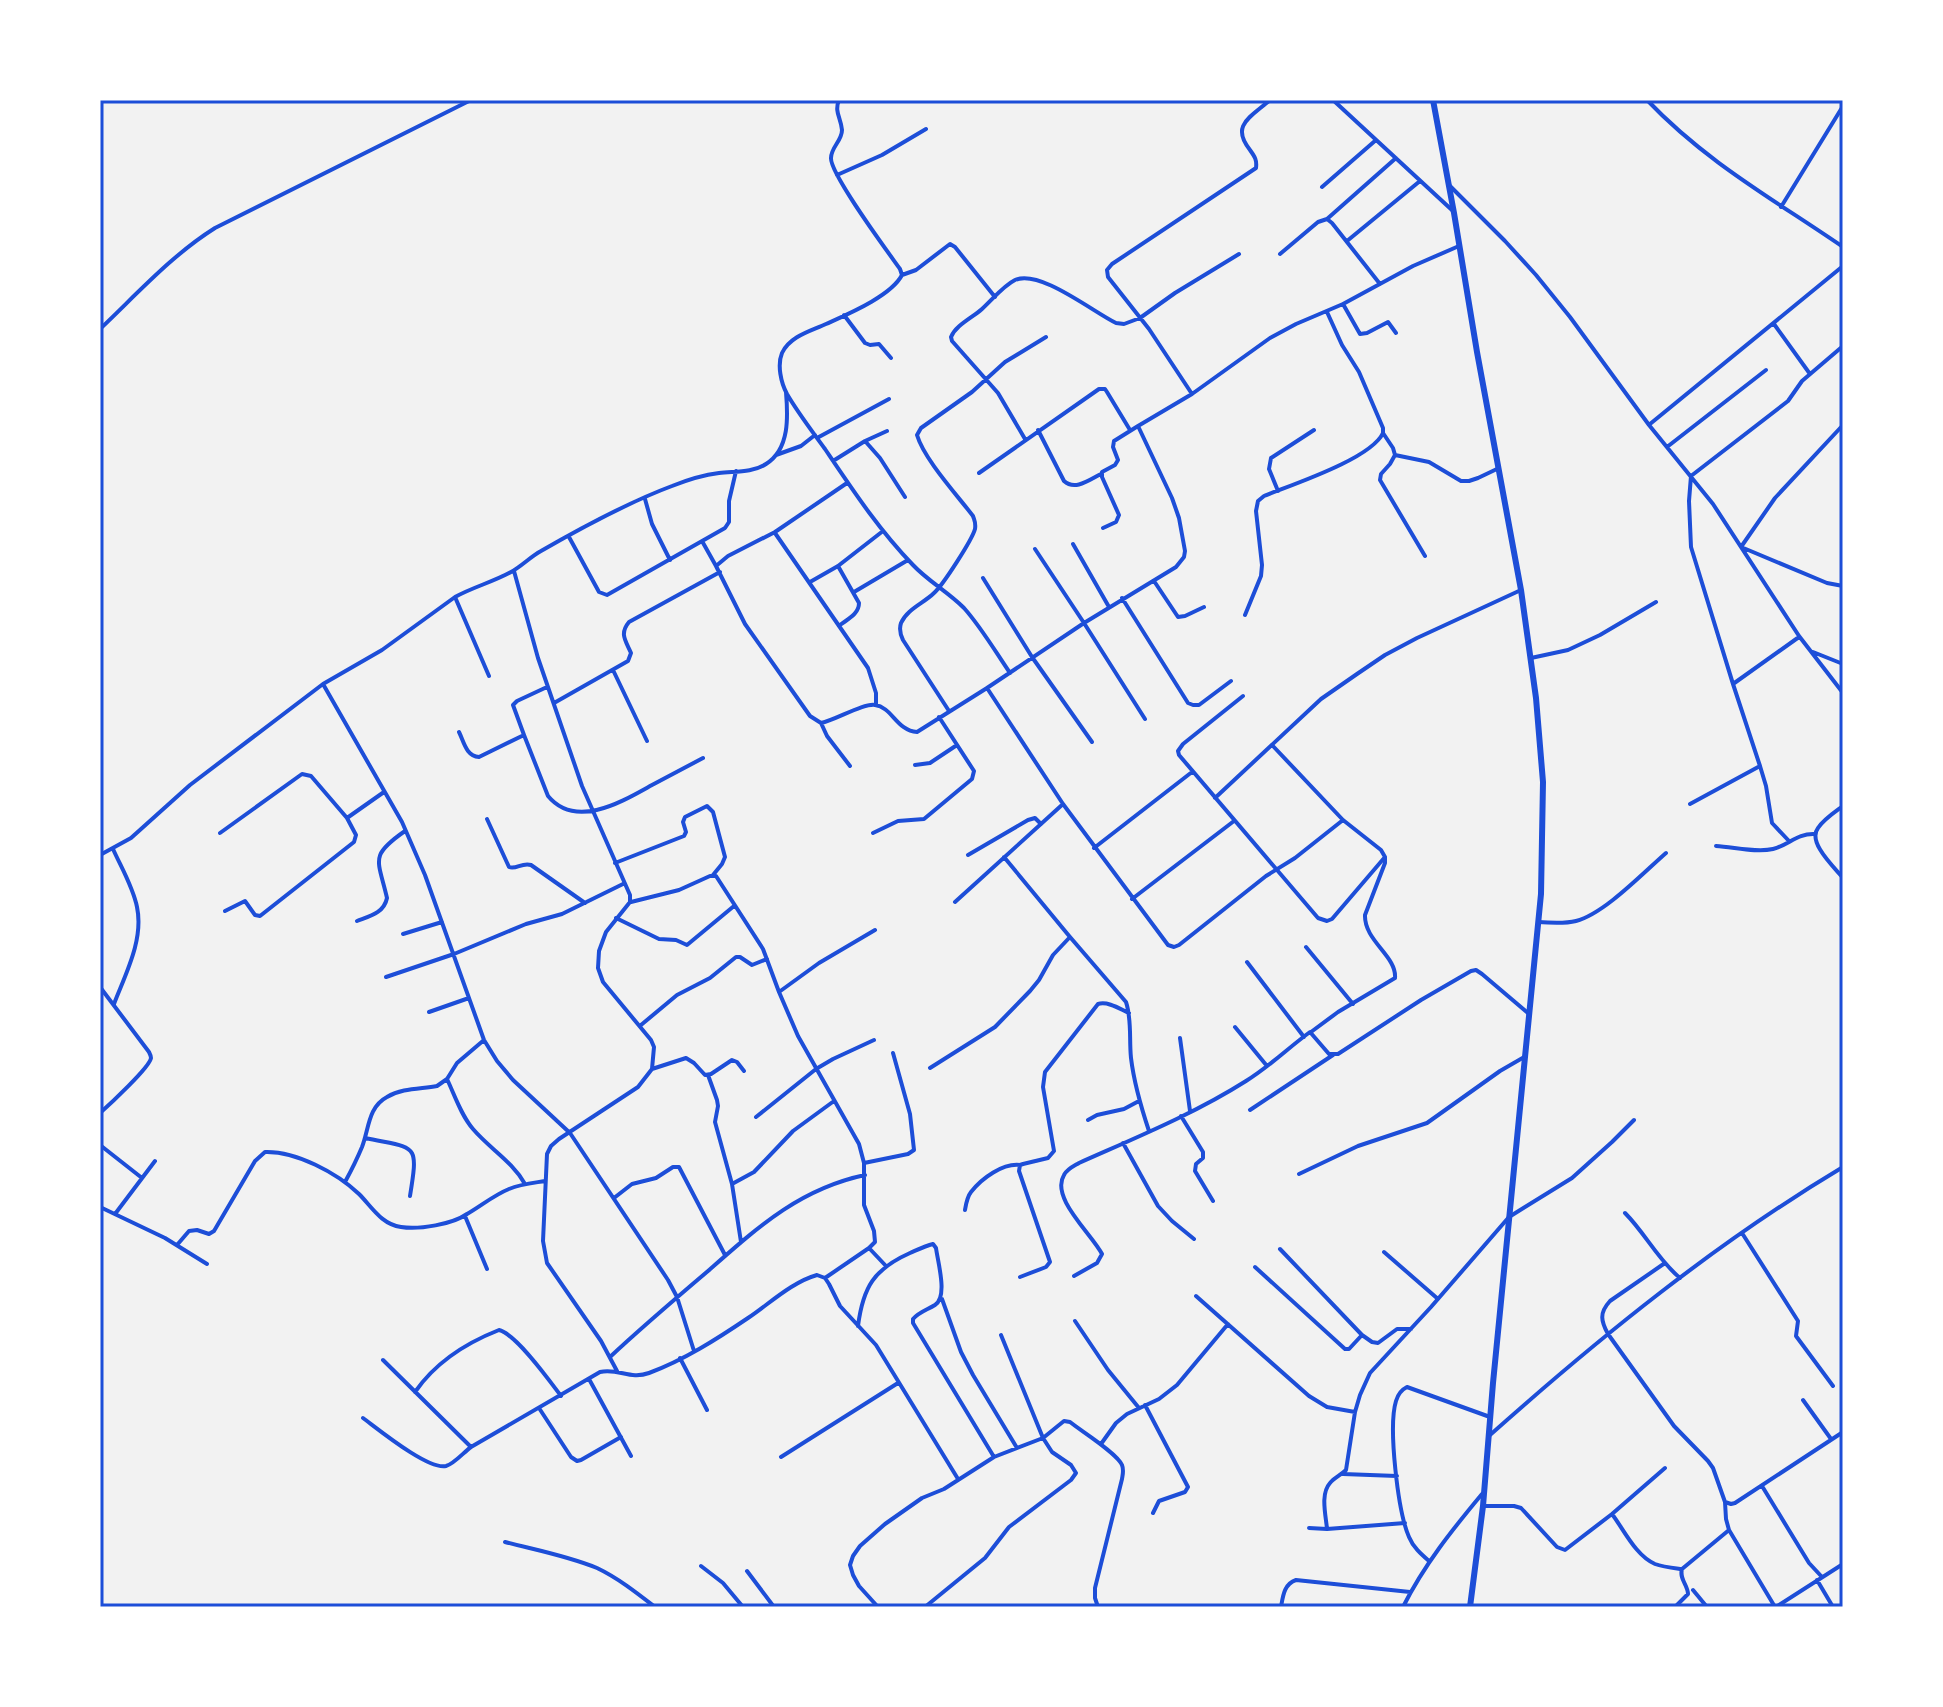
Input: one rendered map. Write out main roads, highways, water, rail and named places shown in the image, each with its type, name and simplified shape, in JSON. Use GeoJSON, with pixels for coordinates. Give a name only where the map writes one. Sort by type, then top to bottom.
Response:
{"type":"FeatureCollection","features":[{"type":"Feature","properties":{"kind":"main road"},"geometry":{"type":"LineString","coordinates":[[1433,100],[1521,590],[1536,698],[1543,782],[1538,922],[1483,1506],[1470,1607]]}}]}
